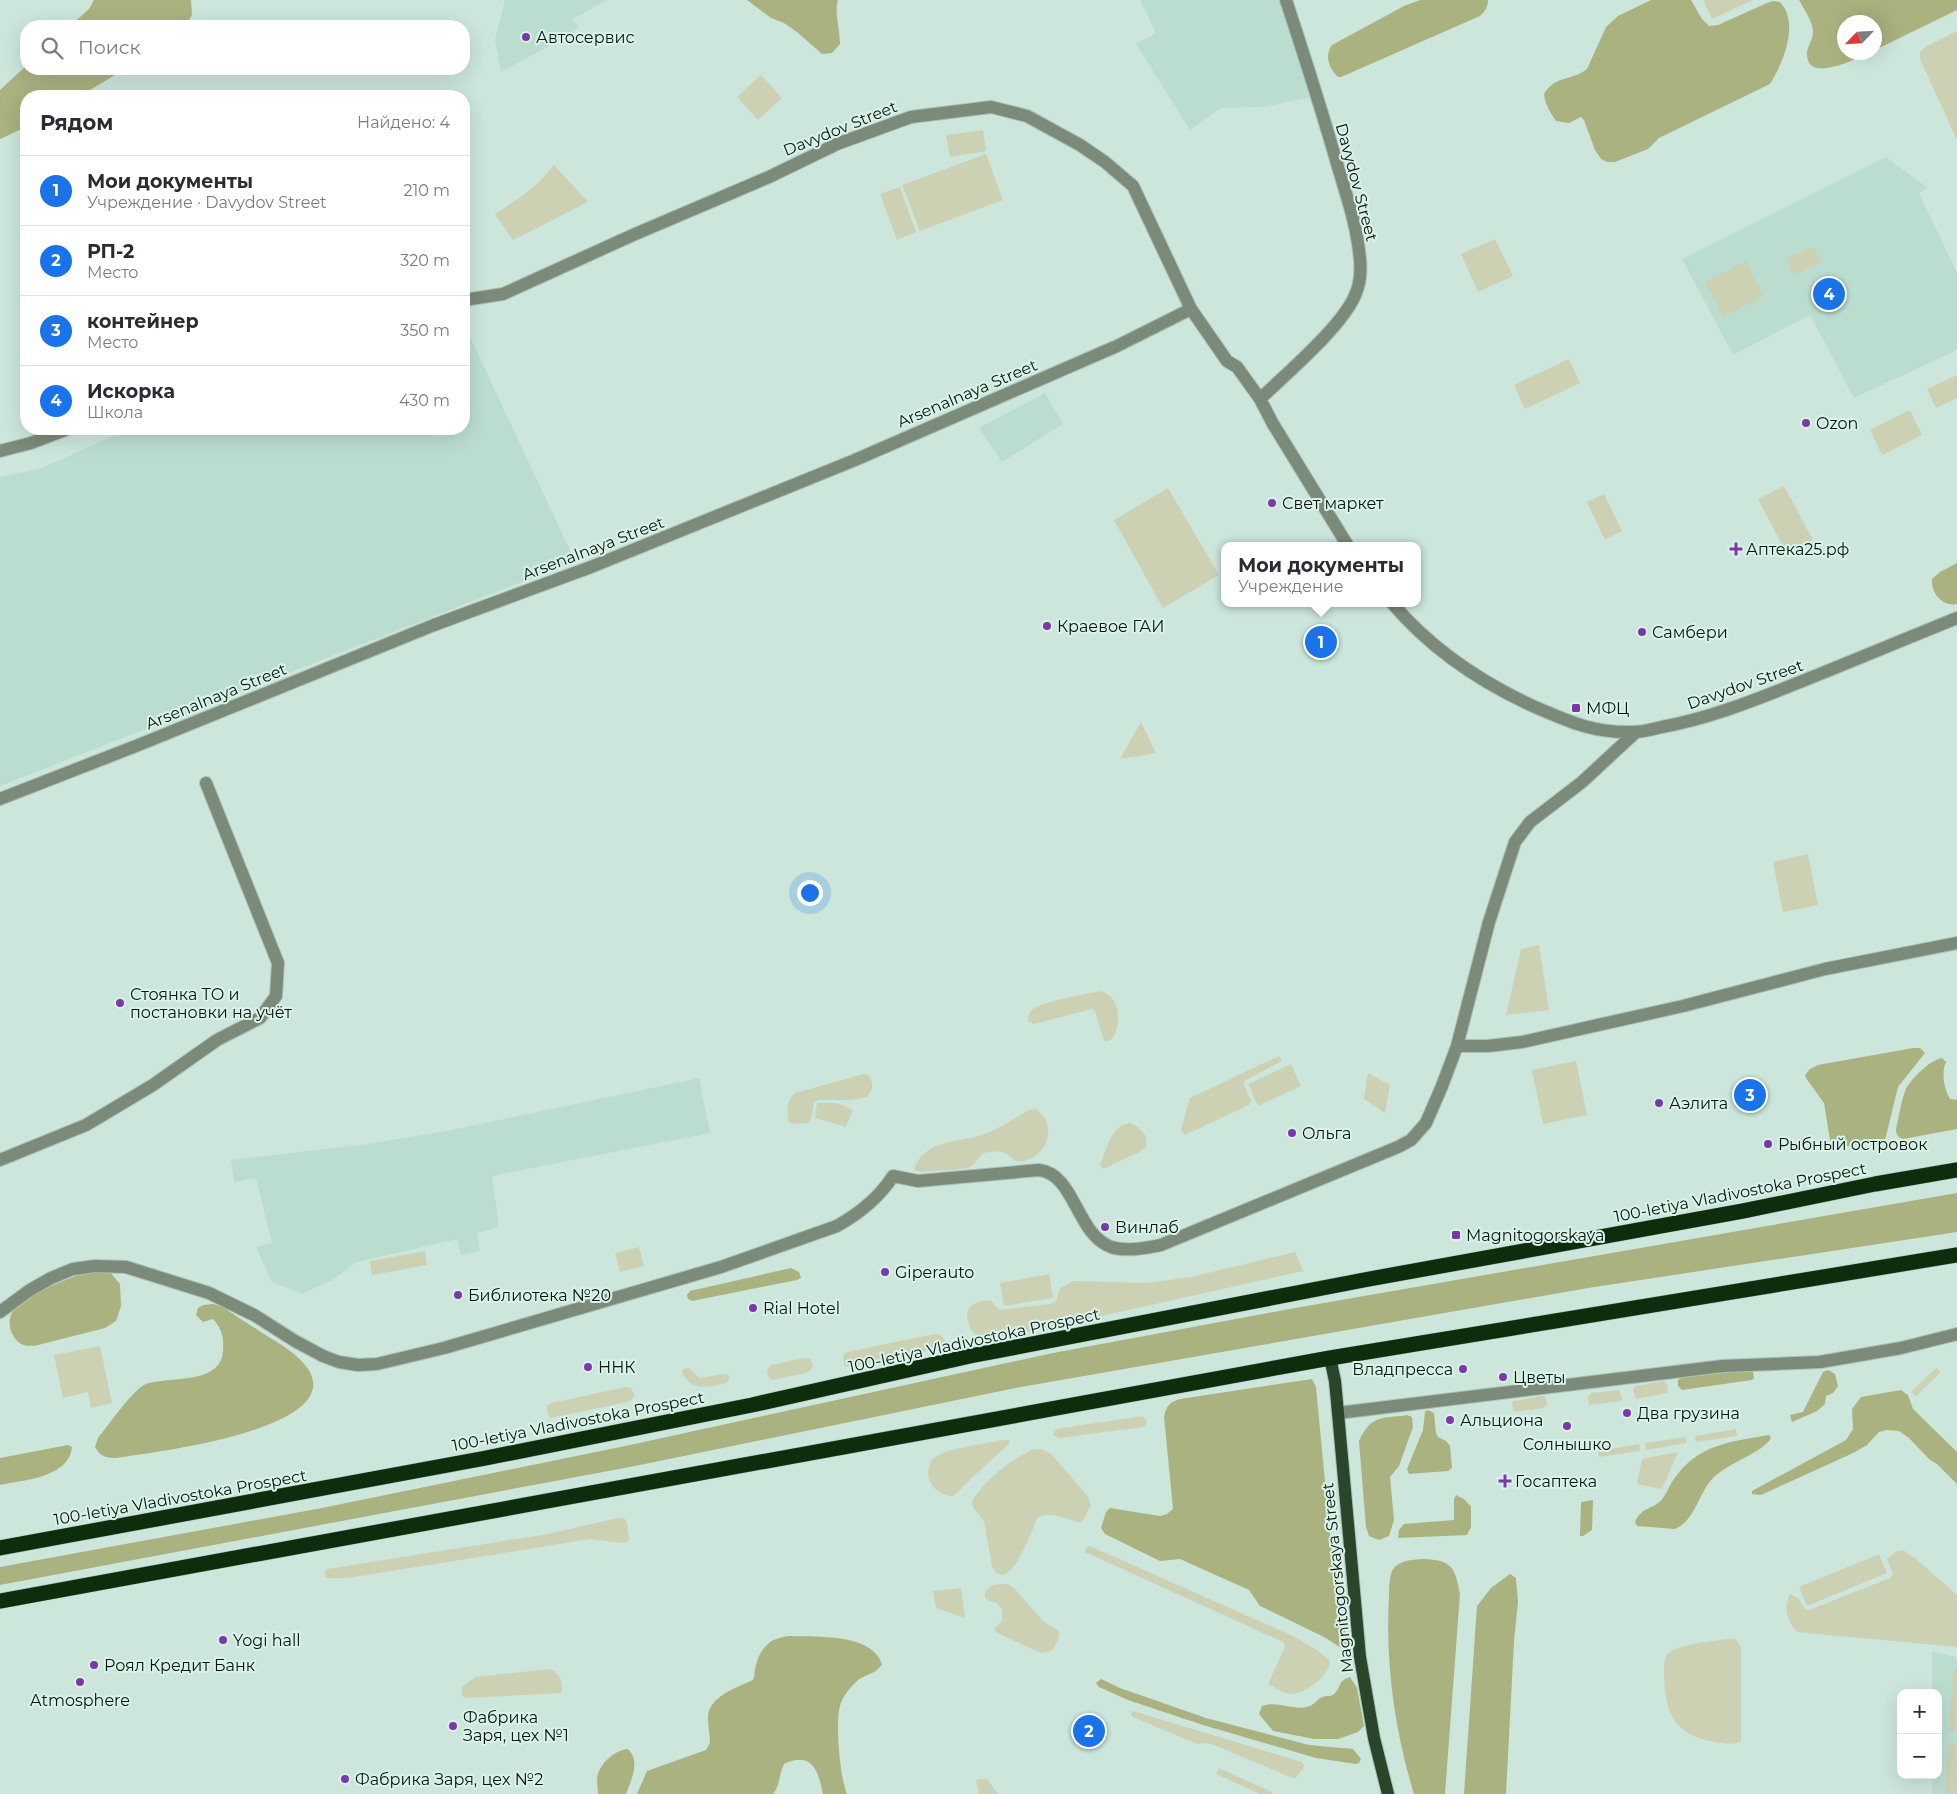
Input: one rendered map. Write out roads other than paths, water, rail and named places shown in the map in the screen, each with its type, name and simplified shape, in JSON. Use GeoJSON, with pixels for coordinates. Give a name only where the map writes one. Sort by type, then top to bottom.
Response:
{"type":"FeatureCollection","features":[{"type":"Feature","properties":{"kind":"highway","name":"100-letiya Vladivostoka Prospect"},"geometry":{"type":"LineString","coordinates":[[0,1548],[505,1454],[752,1405],[970,1356],[1316,1289],[1957,1170]]}},
{"type":"Feature","properties":{"kind":"highway"},"geometry":{"type":"LineString","coordinates":[[0,1601],[1330,1358],[1957,1255]]}},
{"type":"Feature","properties":{"kind":"main road","name":"Magnitogorskaya Street"},"geometry":{"type":"LineString","coordinates":[[1330,1358],[1335,1381],[1360,1657],[1374,1738],[1388,1794]]}},
{"type":"Feature","properties":{"kind":"street","name":"Davydov Street"},"geometry":{"type":"LineString","coordinates":[[1260,399],[1349,309],[1357,291],[1360,274],[1359,251],[1348,202],[1286,0]]}},
{"type":"Feature","properties":{"kind":"street","name":"Davydov Street"},"geometry":{"type":"LineString","coordinates":[[470,299],[503,294],[633,235],[769,177],[837,144],[911,117],[991,107],[1027,116],[1052,128],[1105,162],[1133,186],[1191,309],[1227,361],[1237,367],[1260,399],[1273,424],[1346,542]]}},
{"type":"Feature","properties":{"kind":"street","name":"Arsenalnaya Street"},"geometry":{"type":"LineString","coordinates":[[0,798],[141,744],[434,625],[600,564],[855,460],[1109,349],[1191,309]]}},
{"type":"Feature","properties":{"kind":"street"},"geometry":{"type":"LineString","coordinates":[[0,451],[52,435]]}},
{"type":"Feature","properties":{"kind":"street","name":"Davydov Street"},"geometry":{"type":"LineString","coordinates":[[1395,607],[1441,650],[1470,673],[1498,690],[1577,725],[1596,730],[1636,732],[1688,722],[1731,710],[1957,618]]}},
{"type":"Feature","properties":{"kind":"street"},"geometry":{"type":"LineString","coordinates":[[0,1312],[30,1290],[51,1278],[73,1269],[95,1266],[126,1267],[209,1293],[254,1315],[294,1341],[331,1359],[358,1365],[377,1364],[444,1348],[721,1267],[837,1226],[875,1200],[893,1176],[918,1181],[1039,1170],[1048,1171],[1058,1178],[1091,1233],[1101,1242],[1113,1248],[1131,1249],[1161,1245],[1411,1140],[1426,1123],[1457,1046],[1488,922],[1515,842],[1530,822],[1582,782],[1636,732]]}},
{"type":"Feature","properties":{"kind":"street"},"geometry":{"type":"LineString","coordinates":[[0,1160],[86,1125],[153,1086],[217,1040],[260,1018],[276,996],[278,963],[206,783]]}},
{"type":"Feature","properties":{"kind":"street"},"geometry":{"type":"LineString","coordinates":[[1457,1046],[1488,1046],[1522,1042],[1683,1006],[1825,969],[1957,943]]}},
{"type":"Feature","properties":{"kind":"street"},"geometry":{"type":"LineString","coordinates":[[1338,1413],[1723,1366],[1820,1362],[1902,1348],[1957,1334]]}},
{"type":"Feature","properties":{"kind":"place","name":"Автосервис"},"geometry":{"type":"Point","coordinates":[526,37]}},
{"type":"Feature","properties":{"kind":"place","name":"Искорка"},"geometry":{"type":"Point","coordinates":[1829,294]}},
{"type":"Feature","properties":{"kind":"place","name":"Ozon"},"geometry":{"type":"Point","coordinates":[1806,423]}},
{"type":"Feature","properties":{"kind":"place","name":"Свет маркет"},"geometry":{"type":"Point","coordinates":[1272,503]}},
{"type":"Feature","properties":{"kind":"place","name":"Аптека25.рф"},"geometry":{"type":"Point","coordinates":[1736,549]}},
{"type":"Feature","properties":{"kind":"place","name":"Краевое ГАИ"},"geometry":{"type":"Point","coordinates":[1047,626]}},
{"type":"Feature","properties":{"kind":"place","name":"Самбери"},"geometry":{"type":"Point","coordinates":[1642,632]}},
{"type":"Feature","properties":{"kind":"place","name":"Мои документы"},"geometry":{"type":"Point","coordinates":[1321,642]}},
{"type":"Feature","properties":{"kind":"place","name":"МФЦ"},"geometry":{"type":"Point","coordinates":[1576,708]}},
{"type":"Feature","properties":{"kind":"place","name":"Стоянка ТО и постановки на учёт"},"geometry":{"type":"Point","coordinates":[120,1003]}},
{"type":"Feature","properties":{"kind":"place","name":"контейнер"},"geometry":{"type":"Point","coordinates":[1750,1095]}},
{"type":"Feature","properties":{"kind":"place","name":"Аэлита"},"geometry":{"type":"Point","coordinates":[1659,1103]}},
{"type":"Feature","properties":{"kind":"place","name":"Ольга"},"geometry":{"type":"Point","coordinates":[1292,1133]}},
{"type":"Feature","properties":{"kind":"place","name":"Рыбный островок"},"geometry":{"type":"Point","coordinates":[1768,1144]}},
{"type":"Feature","properties":{"kind":"place","name":"Винлаб"},"geometry":{"type":"Point","coordinates":[1105,1227]}},
{"type":"Feature","properties":{"kind":"place","name":"Magnitogorskaya"},"geometry":{"type":"Point","coordinates":[1456,1235]}},
{"type":"Feature","properties":{"kind":"place","name":"Giperauto"},"geometry":{"type":"Point","coordinates":[885,1272]}},
{"type":"Feature","properties":{"kind":"place","name":"Библиотека №20"},"geometry":{"type":"Point","coordinates":[458,1295]}},
{"type":"Feature","properties":{"kind":"place","name":"Rial Hotel"},"geometry":{"type":"Point","coordinates":[753,1308]}},
{"type":"Feature","properties":{"kind":"place","name":"ННК"},"geometry":{"type":"Point","coordinates":[588,1367]}},
{"type":"Feature","properties":{"kind":"place","name":"Владпресса"},"geometry":{"type":"Point","coordinates":[1463,1369]}},
{"type":"Feature","properties":{"kind":"place","name":"Цветы"},"geometry":{"type":"Point","coordinates":[1503,1377]}},
{"type":"Feature","properties":{"kind":"place","name":"Два грузина"},"geometry":{"type":"Point","coordinates":[1627,1413]}},
{"type":"Feature","properties":{"kind":"place","name":"Альциона"},"geometry":{"type":"Point","coordinates":[1450,1420]}},
{"type":"Feature","properties":{"kind":"place","name":"Солнышко"},"geometry":{"type":"Point","coordinates":[1567,1426]}},
{"type":"Feature","properties":{"kind":"place","name":"Госаптека"},"geometry":{"type":"Point","coordinates":[1505,1481]}},
{"type":"Feature","properties":{"kind":"place","name":"Yogi hall"},"geometry":{"type":"Point","coordinates":[223,1640]}},
{"type":"Feature","properties":{"kind":"place","name":"Роял Кредит Банк"},"geometry":{"type":"Point","coordinates":[94,1665]}},
{"type":"Feature","properties":{"kind":"place","name":"Atmosphere"},"geometry":{"type":"Point","coordinates":[80,1682]}},
{"type":"Feature","properties":{"kind":"place","name":"Фабрика Заря, цех №1"},"geometry":{"type":"Point","coordinates":[453,1726]}},
{"type":"Feature","properties":{"kind":"place","name":"РП-2"},"geometry":{"type":"Point","coordinates":[1089,1731]}},
{"type":"Feature","properties":{"kind":"place","name":"Фабрика Заря, цех №2"},"geometry":{"type":"Point","coordinates":[345,1779]}}]}
